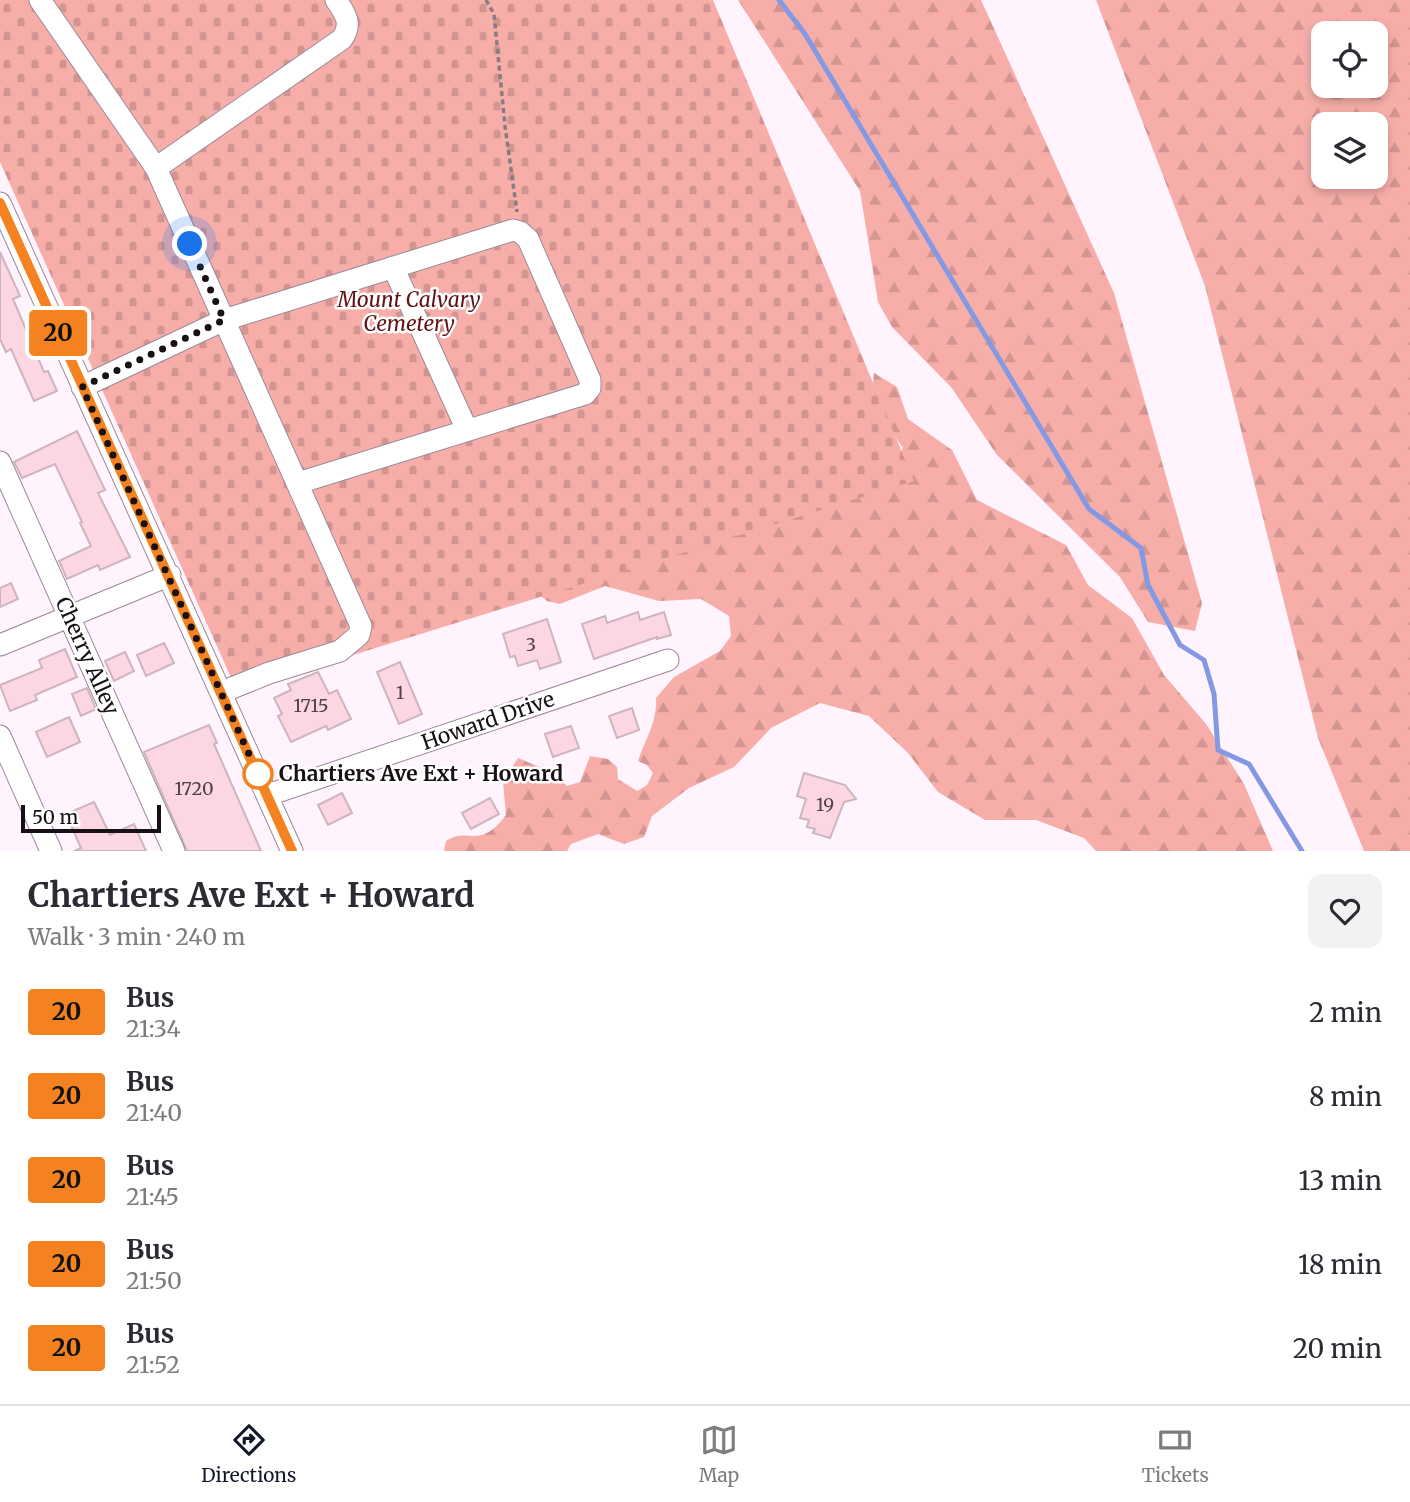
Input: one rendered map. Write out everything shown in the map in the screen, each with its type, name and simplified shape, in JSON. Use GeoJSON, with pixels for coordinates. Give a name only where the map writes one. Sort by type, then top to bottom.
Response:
{"type":"FeatureCollection","features":[{"type":"Feature","properties":{"kind":"street"},"geometry":{"type":"LineString","coordinates":[[40,0],[156,168],[361,626],[359,635],[340,651],[269,673],[222,692]]}},
{"type":"Feature","properties":{"kind":"street"},"geometry":{"type":"LineString","coordinates":[[156,168],[342,39],[348,17],[336,0]]}},
{"type":"Feature","properties":{"kind":"street"},"geometry":{"type":"LineString","coordinates":[[0,204],[268,795],[286,849]]}},
{"type":"Feature","properties":{"kind":"street"},"geometry":{"type":"LineString","coordinates":[[82,387],[224,320],[513,230],[528,239],[590,380],[590,388],[585,394],[298,483]]}},
{"type":"Feature","properties":{"kind":"street"},"geometry":{"type":"LineString","coordinates":[[393,267],[467,430]]}},
{"type":"Feature","properties":{"kind":"street","name":"Cherry Alley"},"geometry":{"type":"LineString","coordinates":[[0,462],[174,851]]}},
{"type":"Feature","properties":{"kind":"street"},"geometry":{"type":"LineString","coordinates":[[0,645],[170,575]]}},
{"type":"Feature","properties":{"kind":"street","name":"Howard Drive"},"geometry":{"type":"LineString","coordinates":[[268,795],[668,660]]}},
{"type":"Feature","properties":{"kind":"street"},"geometry":{"type":"LineString","coordinates":[[0,736],[51,851]]}},
{"type":"Feature","properties":{"kind":"path"},"geometry":{"type":"LineString","coordinates":[[486,0],[494,14],[505,126],[520,232]]}},
{"type":"Feature","properties":{"kind":"green space","name":"Mount Calvary Cemetery"},"geometry":{"type":"Polygon","coordinates":[[[0,0],[713,0],[914,481],[237,691],[0,162],[0,0]]]}},
{"type":"Feature","properties":{"kind":"green space"},"geometry":{"type":"Polygon","coordinates":[[[738,0],[981,0],[1114,293],[1202,603],[1195,631],[1148,622],[1120,577],[997,455],[951,387],[892,327],[878,302],[860,191],[738,0]]]}},
{"type":"Feature","properties":{"kind":"green space"},"geometry":{"type":"Polygon","coordinates":[[[1096,0],[1410,0],[1410,851],[1364,851],[1318,738],[1205,286],[1096,0]]]}},
{"type":"Feature","properties":{"kind":"green space"},"geometry":{"type":"Polygon","coordinates":[[[874,373],[897,387],[908,419],[952,450],[977,500],[1066,545],[1088,585],[1132,618],[1164,675],[1206,724],[1244,784],[1273,851],[1096,851],[1084,838],[1036,820],[985,820],[938,792],[908,753],[869,716],[820,703],[771,728],[734,767],[689,788],[652,816],[644,837],[624,844],[598,834],[571,844],[567,851],[444,851],[446,841],[454,837],[488,832],[506,815],[503,782],[518,758],[551,772],[567,786],[580,782],[590,756],[608,759],[617,767],[618,779],[637,791],[647,785],[653,773],[647,765],[638,761],[653,723],[656,698],[674,677],[720,651],[731,636],[729,616],[701,599],[659,601],[605,586],[560,604],[547,601],[538,594],[892,468],[903,448],[871,402],[874,373]]]}},
{"type":"Feature","properties":{"kind":"building"},"geometry":{"type":"Polygon","coordinates":[[[0,252],[20,296],[13,299],[44,372],[48,371],[57,391],[34,401],[11,349],[6,352],[0,339],[0,252]]]}},
{"type":"Feature","properties":{"kind":"building"},"geometry":{"type":"Polygon","coordinates":[[[77,431],[105,490],[98,493],[130,557],[100,570],[98,565],[67,579],[59,561],[91,546],[80,523],[82,522],[55,464],[22,478],[14,462],[77,431]]]}},
{"type":"Feature","properties":{"kind":"building"},"geometry":{"type":"Polygon","coordinates":[[[11,583],[18,599],[0,607],[0,588],[11,583]]]}},
{"type":"Feature","properties":{"kind":"building"},"geometry":{"type":"Polygon","coordinates":[[[638,612],[640,620],[664,612],[671,635],[657,637],[594,659],[582,624],[605,616],[607,623],[638,612]]]}},
{"type":"Feature","properties":{"kind":"building"},"geometry":{"type":"Polygon","coordinates":[[[547,619],[561,662],[540,669],[537,660],[518,666],[515,656],[510,657],[503,634],[547,619]]]}},
{"type":"Feature","properties":{"kind":"building"},"geometry":{"type":"Polygon","coordinates":[[[164,643],[174,663],[146,676],[137,655],[164,643]]]}},
{"type":"Feature","properties":{"kind":"building"},"geometry":{"type":"Polygon","coordinates":[[[65,649],[77,677],[35,695],[37,700],[10,711],[0,685],[42,668],[39,660],[65,649]]]}},
{"type":"Feature","properties":{"kind":"building"},"geometry":{"type":"Polygon","coordinates":[[[125,652],[134,671],[114,681],[105,661],[125,652]]]}},
{"type":"Feature","properties":{"kind":"building"},"geometry":{"type":"Polygon","coordinates":[[[400,662],[422,714],[399,724],[377,672],[400,662]]]}},
{"type":"Feature","properties":{"kind":"building"},"geometry":{"type":"Polygon","coordinates":[[[318,672],[329,694],[337,690],[351,719],[328,730],[326,726],[291,742],[278,716],[282,714],[274,698],[291,690],[288,684],[318,672]]]}},
{"type":"Feature","properties":{"kind":"building"},"geometry":{"type":"Polygon","coordinates":[[[87,688],[96,709],[81,716],[72,694],[87,688]]]}},
{"type":"Feature","properties":{"kind":"building"},"geometry":{"type":"Polygon","coordinates":[[[632,708],[639,730],[617,738],[609,716],[632,708]]]}},
{"type":"Feature","properties":{"kind":"building"},"geometry":{"type":"Polygon","coordinates":[[[69,717],[80,742],[47,757],[36,732],[69,717]]]}},
{"type":"Feature","properties":{"kind":"building"},"geometry":{"type":"Polygon","coordinates":[[[209,725],[217,743],[214,744],[261,851],[187,851],[144,752],[209,725]]]}},
{"type":"Feature","properties":{"kind":"building"},"geometry":{"type":"Polygon","coordinates":[[[571,726],[579,748],[553,757],[545,734],[571,726]]]}},
{"type":"Feature","properties":{"kind":"building"},"geometry":{"type":"Polygon","coordinates":[[[804,773],[845,785],[856,799],[844,802],[830,838],[813,833],[815,829],[807,827],[809,820],[800,818],[806,799],[797,796],[804,773]]]}},
{"type":"Feature","properties":{"kind":"building"},"geometry":{"type":"Polygon","coordinates":[[[342,793],[352,813],[328,825],[318,805],[342,793]]]}},
{"type":"Feature","properties":{"kind":"building"},"geometry":{"type":"Polygon","coordinates":[[[490,798],[499,814],[471,829],[462,813],[490,798]]]}},
{"type":"Feature","properties":{"kind":"building"},"geometry":{"type":"Polygon","coordinates":[[[94,802],[110,835],[134,824],[146,851],[74,851],[81,848],[66,814],[94,802]]]}},
{"type":"Feature","properties":{"kind":"waterway"},"geometry":{"type":"LineString","coordinates":[[779,0],[805,34],[1089,509],[1141,548],[1148,585],[1180,645],[1204,660],[1214,694],[1218,750],[1249,764],[1302,851]]}},
{"type":"Feature","properties":{"kind":"bus line","name":"20"},"geometry":{"type":"LineString","coordinates":[[0,203],[170,575],[292,851]]}},
{"type":"Feature","properties":{"kind":"place","name":"Chartiers Ave Ext + Howard"},"geometry":{"type":"Point","coordinates":[258,774]}},
{"type":"Feature","properties":{"kind":"route"},"geometry":{"type":"LineString","coordinates":[[190,244],[224,320],[82,387],[170,575],[258,774]]}}]}
